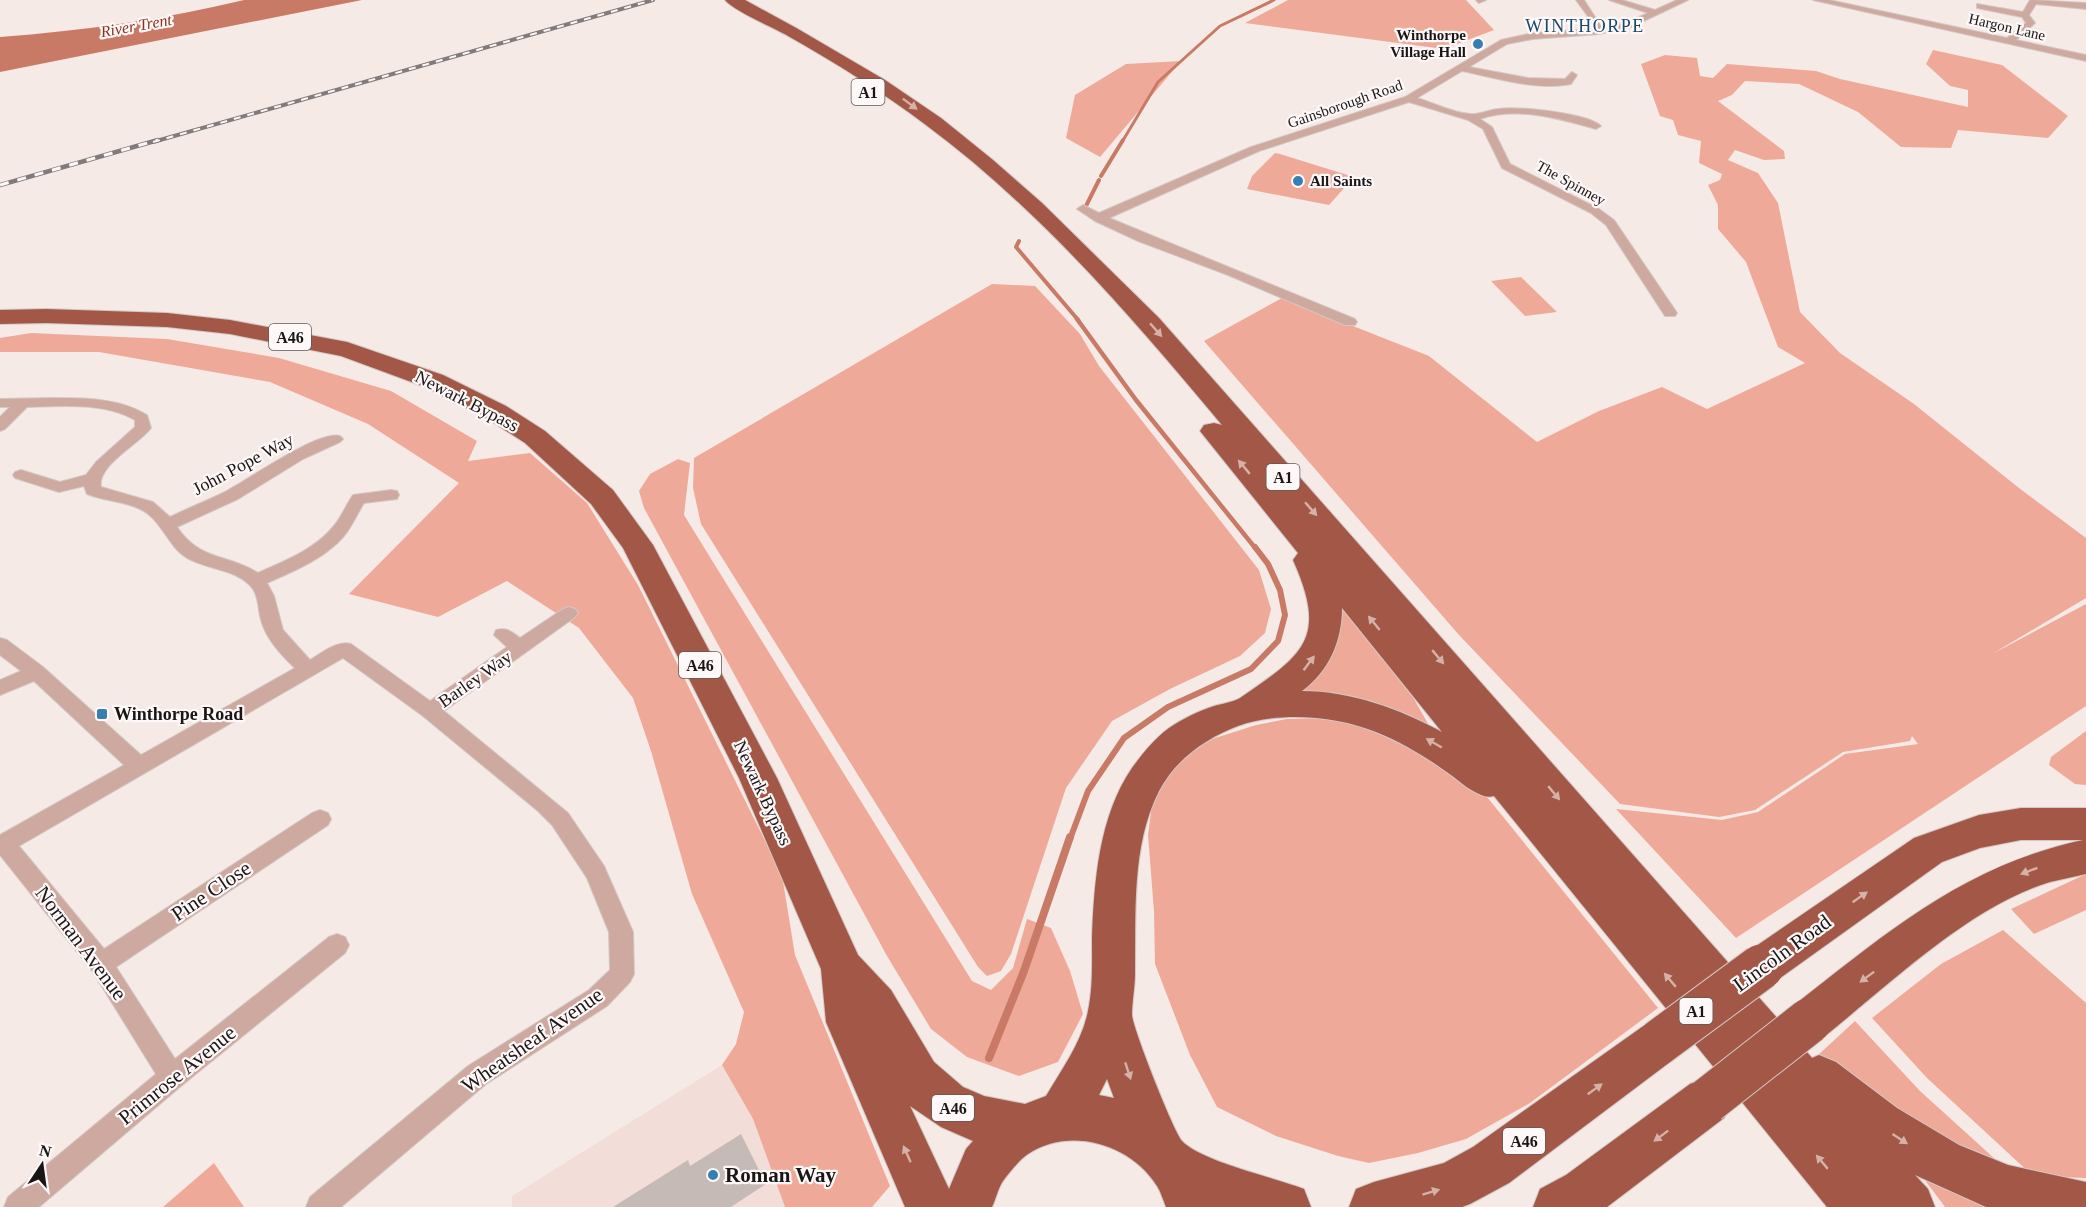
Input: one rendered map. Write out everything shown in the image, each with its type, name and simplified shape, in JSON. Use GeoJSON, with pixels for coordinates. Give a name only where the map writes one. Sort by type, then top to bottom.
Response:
{"type":"FeatureCollection","features":[{"type":"Feature","properties":{"kind":"highway","name":"A1"},"geometry":{"type":"LineString","coordinates":[[715,0],[841,73],[877,98],[1024,210],[1158,332],[1910,1207]]}},
{"type":"Feature","properties":{"kind":"highway","name":"A1"},"geometry":{"type":"LineString","coordinates":[[733,0],[858,69],[962,143],[1117,315],[1859,1207]]}},
{"type":"Feature","properties":{"kind":"highway","name":"Newark Bypass"},"geometry":{"type":"LineString","coordinates":[[0,317],[100,317],[166,320],[230,327],[347,350],[434,381],[486,406],[535,437],[602,497],[637,545],[758,778],[843,969],[849,1022],[931,1207]]}},
{"type":"Feature","properties":{"kind":"highway"},"geometry":{"type":"LineString","coordinates":[[967,1207],[974,1185],[990,1158],[1012,1136],[1043,1122],[1096,1056],[1110,1016],[1114,923],[1122,846],[1137,793],[1144,777],[1156,762],[1183,737],[1273,695],[1301,674],[1318,649],[1327,621],[1324,591],[1282,512]]}},
{"type":"Feature","properties":{"kind":"highway"},"geometry":{"type":"LineString","coordinates":[[1246,709],[1291,704],[1314,705],[1348,710],[1391,722],[1437,744],[1532,814]]}},
{"type":"Feature","properties":{"kind":"highway","name":"A46"},"geometry":{"type":"LineString","coordinates":[[2021,824],[2046,815],[2086,807]]}},
{"type":"Feature","properties":{"kind":"highway","name":"Lincoln Road"},"geometry":{"type":"LineString","coordinates":[[1374,1207],[1452,1186],[1491,1165],[1761,967],[1928,850],[1979,832],[2021,824],[2086,825]]}},
{"type":"Feature","properties":{"kind":"highway"},"geometry":{"type":"LineString","coordinates":[[1558,1207],[1584,1193],[1707,1101],[1959,906],[2014,877],[2040,867],[2086,857]]}},
{"type":"Feature","properties":{"kind":"highway","name":"Newark Bypass"},"geometry":{"type":"LineString","coordinates":[[843,969],[878,1008],[923,1085],[948,1105],[964,1114],[992,1124],[1043,1122],[1089,1115],[1115,1121],[1140,1134],[1166,1158]]}},
{"type":"Feature","properties":{"kind":"highway"},"geometry":{"type":"LineString","coordinates":[[1110,1016],[1134,1089],[1166,1158],[1185,1188],[1192,1207]]}},
{"type":"Feature","properties":{"kind":"highway"},"geometry":{"type":"LineString","coordinates":[[1754,1026],[1874,1122],[1936,1161],[2009,1192],[2049,1202],[2084,1207]]}},
{"type":"Feature","properties":{"kind":"highway"},"geometry":{"type":"LineString","coordinates":[[1166,1158],[1244,1195],[1286,1207]]}},
{"type":"Feature","properties":{"kind":"street"},"geometry":{"type":"LineString","coordinates":[[1580,0],[1591,14],[1599,31]]}},
{"type":"Feature","properties":{"kind":"street"},"geometry":{"type":"LineString","coordinates":[[1613,0],[1656,13]]}},
{"type":"Feature","properties":{"kind":"street","name":"Gainsborough Road"},"geometry":{"type":"LineString","coordinates":[[1099,218],[1255,149],[1409,99],[1504,42],[1516,38],[1599,31],[1631,24],[1684,0]]}},
{"type":"Feature","properties":{"kind":"street","name":"Hargon Lane"},"geometry":{"type":"LineString","coordinates":[[1817,0],[2086,58]]}},
{"type":"Feature","properties":{"kind":"street"},"geometry":{"type":"LineString","coordinates":[[1862,8],[1876,0]]}},
{"type":"Feature","properties":{"kind":"street"},"geometry":{"type":"LineString","coordinates":[[2025,15],[2034,1],[2086,6]]}},
{"type":"Feature","properties":{"kind":"street"},"geometry":{"type":"LineString","coordinates":[[1980,6],[2025,15],[2031,23],[2009,41]]}},
{"type":"Feature","properties":{"kind":"street"},"geometry":{"type":"LineString","coordinates":[[1462,68],[1558,83],[1569,81],[1572,75]]}},
{"type":"Feature","properties":{"kind":"street","name":"The Spinney"},"geometry":{"type":"LineString","coordinates":[[1409,99],[1472,118],[1487,127],[1506,166],[1595,211],[1610,223],[1670,313]]}},
{"type":"Feature","properties":{"kind":"street"},"geometry":{"type":"LineString","coordinates":[[1472,118],[1486,112],[1506,110],[1585,121],[1596,126]]}},
{"type":"Feature","properties":{"kind":"street"},"geometry":{"type":"LineString","coordinates":[[1083,209],[1142,238],[1233,272],[1350,322]]}},
{"type":"Feature","properties":{"kind":"street"},"geometry":{"type":"LineString","coordinates":[[0,426],[23,403]]}},
{"type":"Feature","properties":{"kind":"street"},"geometry":{"type":"LineString","coordinates":[[0,404],[81,403],[132,410],[142,418],[144,424],[140,433],[98,468],[92,479],[93,490],[100,494],[142,503],[153,509],[168,524],[172,536],[188,551],[241,572],[256,581],[267,598],[271,622],[283,645],[308,669],[2,845]]}},
{"type":"Feature","properties":{"kind":"street","name":"John Pope Way"},"geometry":{"type":"LineString","coordinates":[[168,524],[232,495],[297,456],[335,439]]}},
{"type":"Feature","properties":{"kind":"street"},"geometry":{"type":"LineString","coordinates":[[21,474],[59,487],[92,479]]}},
{"type":"Feature","properties":{"kind":"street"},"geometry":{"type":"LineString","coordinates":[[256,581],[303,559],[339,531],[359,499],[391,495]]}},
{"type":"Feature","properties":{"kind":"street","name":"Barley Way"},"geometry":{"type":"LineString","coordinates":[[430,711],[569,613]]}},
{"type":"Feature","properties":{"kind":"street","name":"Barley Way"},"geometry":{"type":"LineString","coordinates":[[503,635],[520,647]]}},
{"type":"Feature","properties":{"kind":"street"},"geometry":{"type":"LineString","coordinates":[[0,645],[36,672],[139,766]]}},
{"type":"Feature","properties":{"kind":"street","name":"Wheatsheaf Avenue"},"geometry":{"type":"LineString","coordinates":[[308,669],[344,649],[430,711],[546,805],[560,819],[596,873],[621,932],[622,974],[598,998],[477,1075],[320,1207]]}},
{"type":"Feature","properties":{"kind":"street"},"geometry":{"type":"LineString","coordinates":[[0,688],[36,672]]}},
{"type":"Feature","properties":{"kind":"street","name":"Pine Close"},"geometry":{"type":"LineString","coordinates":[[101,964],[320,819]]}},
{"type":"Feature","properties":{"kind":"street","name":"Norman Avenue"},"geometry":{"type":"LineString","coordinates":[[2,845],[101,964],[172,1077]]}},
{"type":"Feature","properties":{"kind":"street","name":"Primrose Avenue"},"geometry":{"type":"LineString","coordinates":[[18,1207],[172,1077],[337,945]]}},
{"type":"Feature","properties":{"kind":"shaded area"},"geometry":{"type":"Polygon","coordinates":[[[1288,0],[1466,0],[1494,30],[1444,49],[1245,23],[1288,0]]]}},
{"type":"Feature","properties":{"kind":"shaded area"},"geometry":{"type":"Polygon","coordinates":[[[1933,50],[2002,65],[2068,116],[2048,138],[1958,130],[1951,148],[1901,147],[1858,112],[1799,84],[1745,81],[1732,95],[1718,101],[1784,151],[1785,159],[1764,160],[1735,150],[1728,160],[1758,173],[1778,203],[1800,312],[1840,353],[1914,404],[2086,538],[2086,598],[1992,654],[2086,604],[2086,706],[1736,938],[1616,809],[1722,820],[1758,812],[1845,754],[1918,744],[1912,736],[1910,741],[1843,752],[1755,810],[1719,817],[1620,804],[1459,635],[1204,341],[1282,298],[1429,356],[1537,442],[1599,411],[1662,387],[1707,409],[1805,363],[1778,347],[1746,262],[1718,229],[1718,205],[1708,185],[1720,180],[1722,174],[1699,163],[1701,141],[1678,135],[1673,120],[1660,116],[1641,64],[1665,55],[1697,58],[1700,76],[1713,78],[1727,64],[1816,71],[1840,79],[1968,107],[1968,90],[1950,86],[1926,64],[1933,50]]]}},
{"type":"Feature","properties":{"kind":"shaded area"},"geometry":{"type":"Polygon","coordinates":[[[1181,61],[1100,157],[1066,138],[1075,95],[1126,64],[1181,61]]]}},
{"type":"Feature","properties":{"kind":"shaded area"},"geometry":{"type":"Polygon","coordinates":[[[1275,153],[1354,177],[1329,205],[1247,189],[1252,176],[1275,153]]]}},
{"type":"Feature","properties":{"kind":"shaded area"},"geometry":{"type":"Polygon","coordinates":[[[1521,277],[1557,312],[1525,316],[1491,281],[1521,277]]]}},
{"type":"Feature","properties":{"kind":"shaded area"},"geometry":{"type":"Polygon","coordinates":[[[992,284],[1035,286],[1080,334],[1099,366],[1259,570],[1271,609],[1265,633],[1240,656],[1170,689],[1112,721],[1066,788],[1011,954],[1001,971],[987,976],[978,967],[701,524],[693,488],[694,458],[992,284]]]}},
{"type":"Feature","properties":{"kind":"shaded area"},"geometry":{"type":"Polygon","coordinates":[[[31,333],[167,339],[279,358],[391,391],[477,441],[468,461],[530,453],[587,503],[638,585],[782,875],[795,955],[890,1186],[872,1207],[785,1207],[753,1119],[722,1065],[736,1044],[744,1012],[692,894],[651,751],[633,698],[579,628],[507,581],[438,617],[349,594],[459,483],[368,424],[270,382],[99,352],[0,352],[0,338],[31,333]]]}},
{"type":"Feature","properties":{"kind":"shaded area"},"geometry":{"type":"Polygon","coordinates":[[[678,459],[690,463],[684,515],[972,981],[991,990],[1013,968],[1027,919],[1051,928],[1070,971],[1083,1014],[1058,1062],[1019,1076],[967,1057],[931,1029],[887,956],[644,508],[639,491],[650,474],[678,459]]]}},
{"type":"Feature","properties":{"kind":"shaded area"},"geometry":{"type":"Polygon","coordinates":[[[1337,596],[1397,669],[1431,729],[1283,699],[1337,596]]]}},
{"type":"Feature","properties":{"kind":"shaded area"},"geometry":{"type":"Polygon","coordinates":[[[1319,718],[1374,723],[1461,773],[1487,797],[1658,1008],[1530,1103],[1466,1139],[1418,1153],[1369,1163],[1338,1156],[1276,1136],[1217,1107],[1190,1055],[1155,964],[1154,911],[1148,835],[1152,804],[1161,783],[1192,750],[1209,740],[1256,725],[1287,719],[1319,718]]]}},
{"type":"Feature","properties":{"kind":"shaded area"},"geometry":{"type":"Polygon","coordinates":[[[2086,731],[2086,785],[2075,784],[2049,765],[2051,757],[2086,731]]]}},
{"type":"Feature","properties":{"kind":"shaded area"},"geometry":{"type":"Polygon","coordinates":[[[2086,874],[2086,910],[2034,934],[2011,909],[2086,874]]]}},
{"type":"Feature","properties":{"kind":"shaded area"},"geometry":{"type":"Polygon","coordinates":[[[2003,930],[2086,1003],[2086,1178],[2033,1176],[1927,1078],[1872,1018],[1941,964],[2003,930]]]}},
{"type":"Feature","properties":{"kind":"shaded area"},"geometry":{"type":"Polygon","coordinates":[[[1855,1021],[1920,1091],[2006,1169],[1992,1167],[1826,1066],[1817,1056],[1855,1021]]]}},
{"type":"Feature","properties":{"kind":"shaded area"},"geometry":{"type":"Polygon","coordinates":[[[722,1065],[753,1119],[785,1207],[512,1207],[512,1196],[722,1065]]]}},
{"type":"Feature","properties":{"kind":"shaded area"},"geometry":{"type":"Polygon","coordinates":[[[214,1163],[244,1207],[163,1207],[214,1163]]]}},
{"type":"Feature","properties":{"kind":"shaded area"},"geometry":{"type":"Polygon","coordinates":[[[1918,1171],[2018,1207],[1945,1207],[1918,1171]]]}},
{"type":"Feature","properties":{"kind":"water","name":"River Trent"},"geometry":{"type":"Polygon","coordinates":[[[244,0],[362,0],[0,72],[0,37],[123,23],[244,0]]]}},
{"type":"Feature","properties":{"kind":"building","name":"Roman Way"},"geometry":{"type":"Polygon","coordinates":[[[741,1134],[766,1184],[731,1207],[613,1207],[688,1160],[690,1166],[741,1134]]]}},
{"type":"Feature","properties":{"kind":"waterway"},"geometry":{"type":"LineString","coordinates":[[1122,142],[1158,82],[1220,26],[1274,0]]}},
{"type":"Feature","properties":{"kind":"waterway"},"geometry":{"type":"LineString","coordinates":[[1101,176],[1123,140]]}},
{"type":"Feature","properties":{"kind":"waterway"},"geometry":{"type":"LineString","coordinates":[[1086,206],[1099,180]]}},
{"type":"Feature","properties":{"kind":"waterway"},"geometry":{"type":"LineString","coordinates":[[1019,241],[1016,247],[1079,321]]}},
{"type":"Feature","properties":{"kind":"waterway"},"geometry":{"type":"LineString","coordinates":[[1077,319],[1136,400],[1256,549]]}},
{"type":"Feature","properties":{"kind":"waterway"},"geometry":{"type":"LineString","coordinates":[[1070,839],[1088,791],[1124,738],[1168,707],[1251,669],[1278,641],[1285,615],[1280,590],[1268,564],[1255,547]]}},
{"type":"Feature","properties":{"kind":"waterway"},"geometry":{"type":"LineString","coordinates":[[989,1058],[1024,971],[1070,837]]}},
{"type":"Feature","properties":{"kind":"railway"},"geometry":{"type":"LineString","coordinates":[[153,142],[653,0]]}},
{"type":"Feature","properties":{"kind":"railway"},"geometry":{"type":"LineString","coordinates":[[0,185],[158,140]]}},
{"type":"Feature","properties":{"kind":"place","name":"Winthorpe Village Hall"},"geometry":{"type":"Point","coordinates":[1478,44]}},
{"type":"Feature","properties":{"kind":"place","name":"All Saints"},"geometry":{"type":"Point","coordinates":[1298,181]}},
{"type":"Feature","properties":{"kind":"place","name":"Winthorpe Road"},"geometry":{"type":"Point","coordinates":[102,714]}},
{"type":"Feature","properties":{"kind":"place","name":"Roman Way"},"geometry":{"type":"Point","coordinates":[713,1175]}},
{"type":"Feature","properties":{"kind":"district","name":"WINTHORPE"},"geometry":{"type":"Point","coordinates":[1585,26]}}]}
